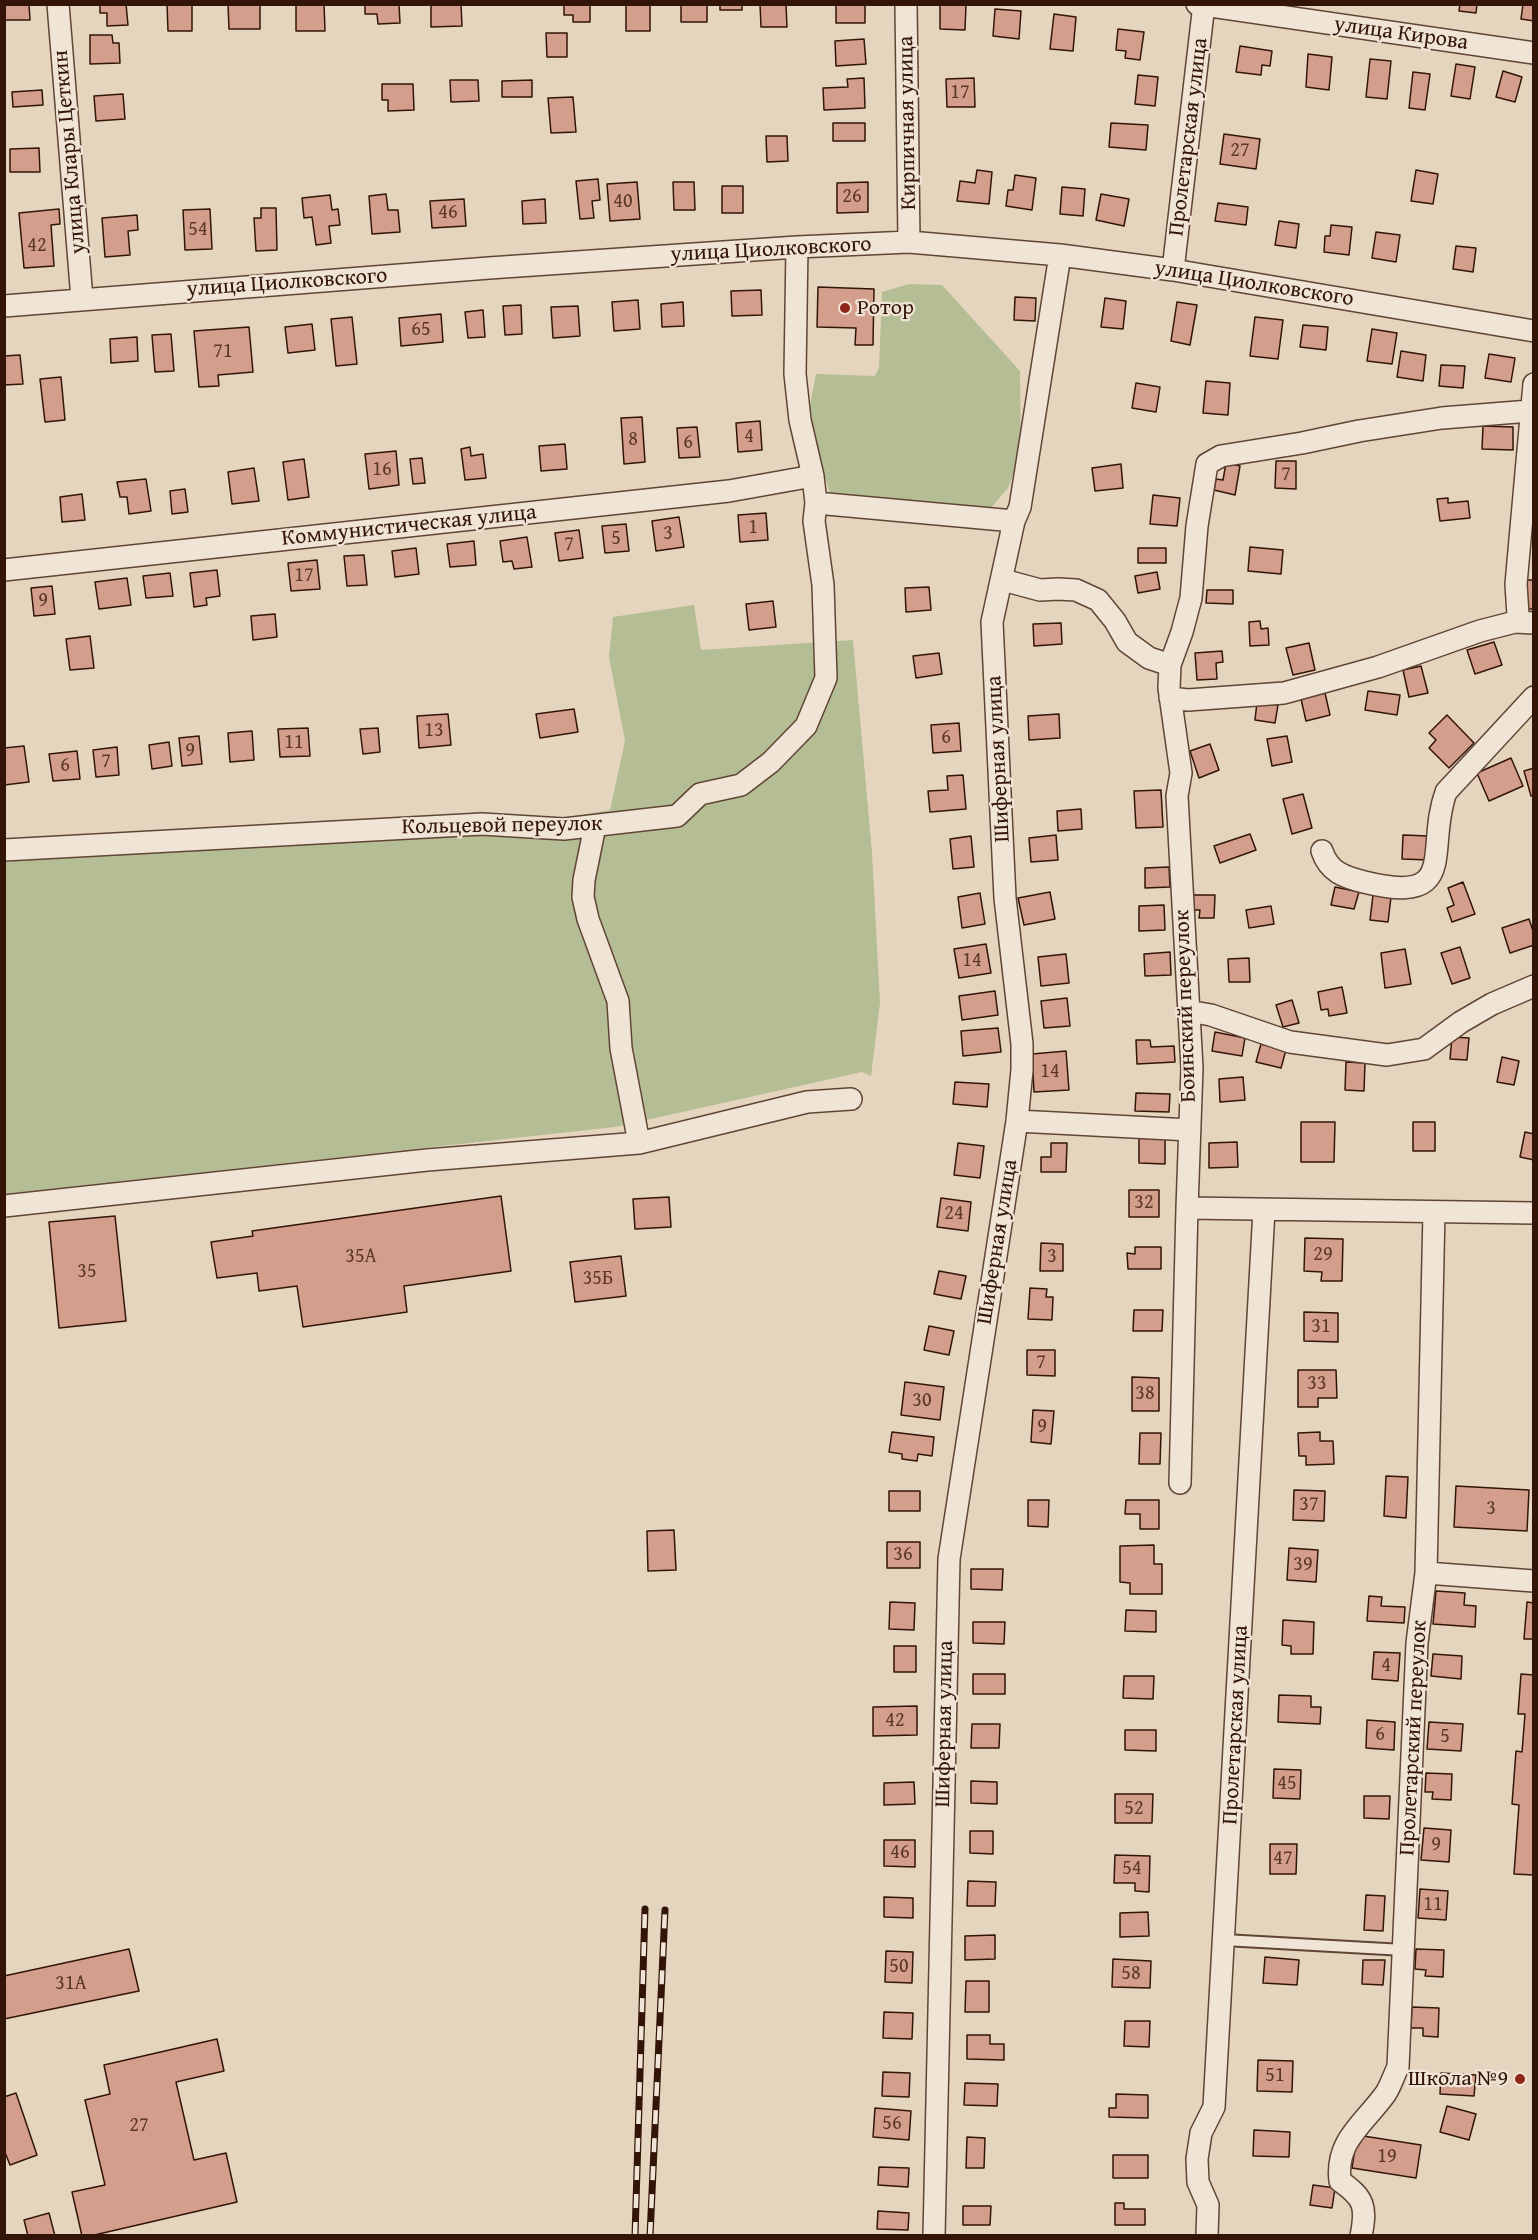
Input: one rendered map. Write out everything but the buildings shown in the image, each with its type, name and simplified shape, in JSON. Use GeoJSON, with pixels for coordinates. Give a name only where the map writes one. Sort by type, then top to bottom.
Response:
{"type":"FeatureCollection","features":[{"type":"Feature","properties":{"kind":"street","name":"улица Клары Цеткин"},"geometry":{"type":"LineString","coordinates":[[58,4],[82,299]]}},
{"type":"Feature","properties":{"kind":"street","name":"Кирпичная улица"},"geometry":{"type":"LineString","coordinates":[[906,4],[909,242]]}},
{"type":"Feature","properties":{"kind":"street","name":"улица Кирова"},"geometry":{"type":"LineString","coordinates":[[1202,5],[1533,53]]}},
{"type":"Feature","properties":{"kind":"street","name":"Пролетарская улица"},"geometry":{"type":"LineString","coordinates":[[1173,270],[1202,5]]}},
{"type":"Feature","properties":{"kind":"street","name":"улица Циолковского"},"geometry":{"type":"LineString","coordinates":[[4,306],[501,267],[797,247],[909,242],[1060,255],[1173,270],[1533,331]]}},
{"type":"Feature","properties":{"kind":"street","name":"Кольцевой переулок"},"geometry":{"type":"LineString","coordinates":[[4,850],[482,824],[564,829],[677,816],[700,794],[741,785],[771,762],[806,726],[826,678],[823,585],[814,521],[816,502],[813,476],[800,420],[795,374],[797,247]]}},
{"type":"Feature","properties":{"kind":"street","name":"Шиферная улица"},"geometry":{"type":"LineString","coordinates":[[934,2235],[949,1559],[1017,1121],[1022,1070],[1022,1044],[1005,898],[993,622],[1014,521],[1020,507],[1060,255]]}},
{"type":"Feature","properties":{"kind":"street"},"geometry":{"type":"LineString","coordinates":[[1170,698],[1188,700],[1284,693],[1378,667],[1469,635],[1524,622],[1518,615],[1516,584],[1533,384]]}},
{"type":"Feature","properties":{"kind":"street","name":"Боинский переулок"},"geometry":{"type":"LineString","coordinates":[[1187,1208],[1192,1068],[1176,796],[1181,773],[1170,698],[1170,665],[1191,598],[1197,526],[1207,464],[1221,456],[1292,445],[1359,431],[1442,418],[1530,411]]}},
{"type":"Feature","properties":{"kind":"street","name":"Коммунистическая улица"},"geometry":{"type":"LineString","coordinates":[[4,570],[729,491],[813,476]]}},
{"type":"Feature","properties":{"kind":"street"},"geometry":{"type":"LineString","coordinates":[[816,502],[1014,521]]}},
{"type":"Feature","properties":{"kind":"street"},"geometry":{"type":"LineString","coordinates":[[1003,580],[1040,590],[1076,590],[1098,600],[1115,621],[1127,642],[1149,658],[1170,665]]}},
{"type":"Feature","properties":{"kind":"street"},"geometry":{"type":"LineString","coordinates":[[1322,851],[1325,860],[1342,876],[1404,888],[1418,887],[1428,880],[1437,858],[1442,805],[1446,792],[1533,698]]}},
{"type":"Feature","properties":{"kind":"street"},"geometry":{"type":"LineString","coordinates":[[595,826],[584,880],[583,897],[588,919],[618,1001],[621,1048],[639,1143]]}},
{"type":"Feature","properties":{"kind":"street"},"geometry":{"type":"LineString","coordinates":[[1188,1011],[1211,1015],[1290,1042],[1387,1055],[1424,1049],[1461,1022],[1492,1004],[1533,986]]}},
{"type":"Feature","properties":{"kind":"street"},"geometry":{"type":"LineString","coordinates":[[4,1206],[427,1160],[639,1143],[807,1102],[851,1099]]}},
{"type":"Feature","properties":{"kind":"street"},"geometry":{"type":"LineString","coordinates":[[1017,1121],[1190,1130]]}},
{"type":"Feature","properties":{"kind":"street"},"geometry":{"type":"LineString","coordinates":[[1180,1483],[1187,1208],[1533,1213]]}},
{"type":"Feature","properties":{"kind":"street","name":"Пролетарская улица"},"geometry":{"type":"LineString","coordinates":[[1207,2235],[1208,2205],[1198,2182],[1197,2159],[1202,2133],[1214,2108],[1264,1210]]}},
{"type":"Feature","properties":{"kind":"street","name":"Пролетарский переулок"},"geometry":{"type":"LineString","coordinates":[[1361,2235],[1364,2220],[1363,2205],[1356,2193],[1340,2181],[1338,2166],[1348,2139],[1387,2092],[1398,2067],[1417,1643],[1426,1573],[1434,1212]]}},
{"type":"Feature","properties":{"kind":"street"},"geometry":{"type":"LineString","coordinates":[[1426,1573],[1533,1581]]}},
{"type":"Feature","properties":{"kind":"lane"},"geometry":{"type":"LineString","coordinates":[[1224,1940],[1404,1950]]}},
{"type":"Feature","properties":{"kind":"green space"},"geometry":{"type":"Polygon","coordinates":[[[909,284],[942,285],[1020,371],[1021,468],[1013,475],[1008,488],[991,508],[832,499],[817,453],[809,410],[816,374],[875,376],[879,368],[882,292],[909,284]]]}},
{"type":"Feature","properties":{"kind":"green space"},"geometry":{"type":"Polygon","coordinates":[[[694,605],[701,650],[853,640],[872,853],[880,1003],[871,1076],[862,1072],[615,1127],[5,1194],[4,862],[312,838],[468,835],[610,810],[625,741],[609,657],[613,617],[694,605]]]}},
{"type":"Feature","properties":{"kind":"railway"},"geometry":{"type":"LineString","coordinates":[[635,2236],[645,1909]]}},
{"type":"Feature","properties":{"kind":"railway"},"geometry":{"type":"LineString","coordinates":[[650,2236],[665,1910]]}},
{"type":"Feature","properties":{"kind":"place","name":"Poтор"},"geometry":{"type":"Point","coordinates":[845,308]}},
{"type":"Feature","properties":{"kind":"place","name":"Школа №9"},"geometry":{"type":"Point","coordinates":[1520,2079]}}]}
